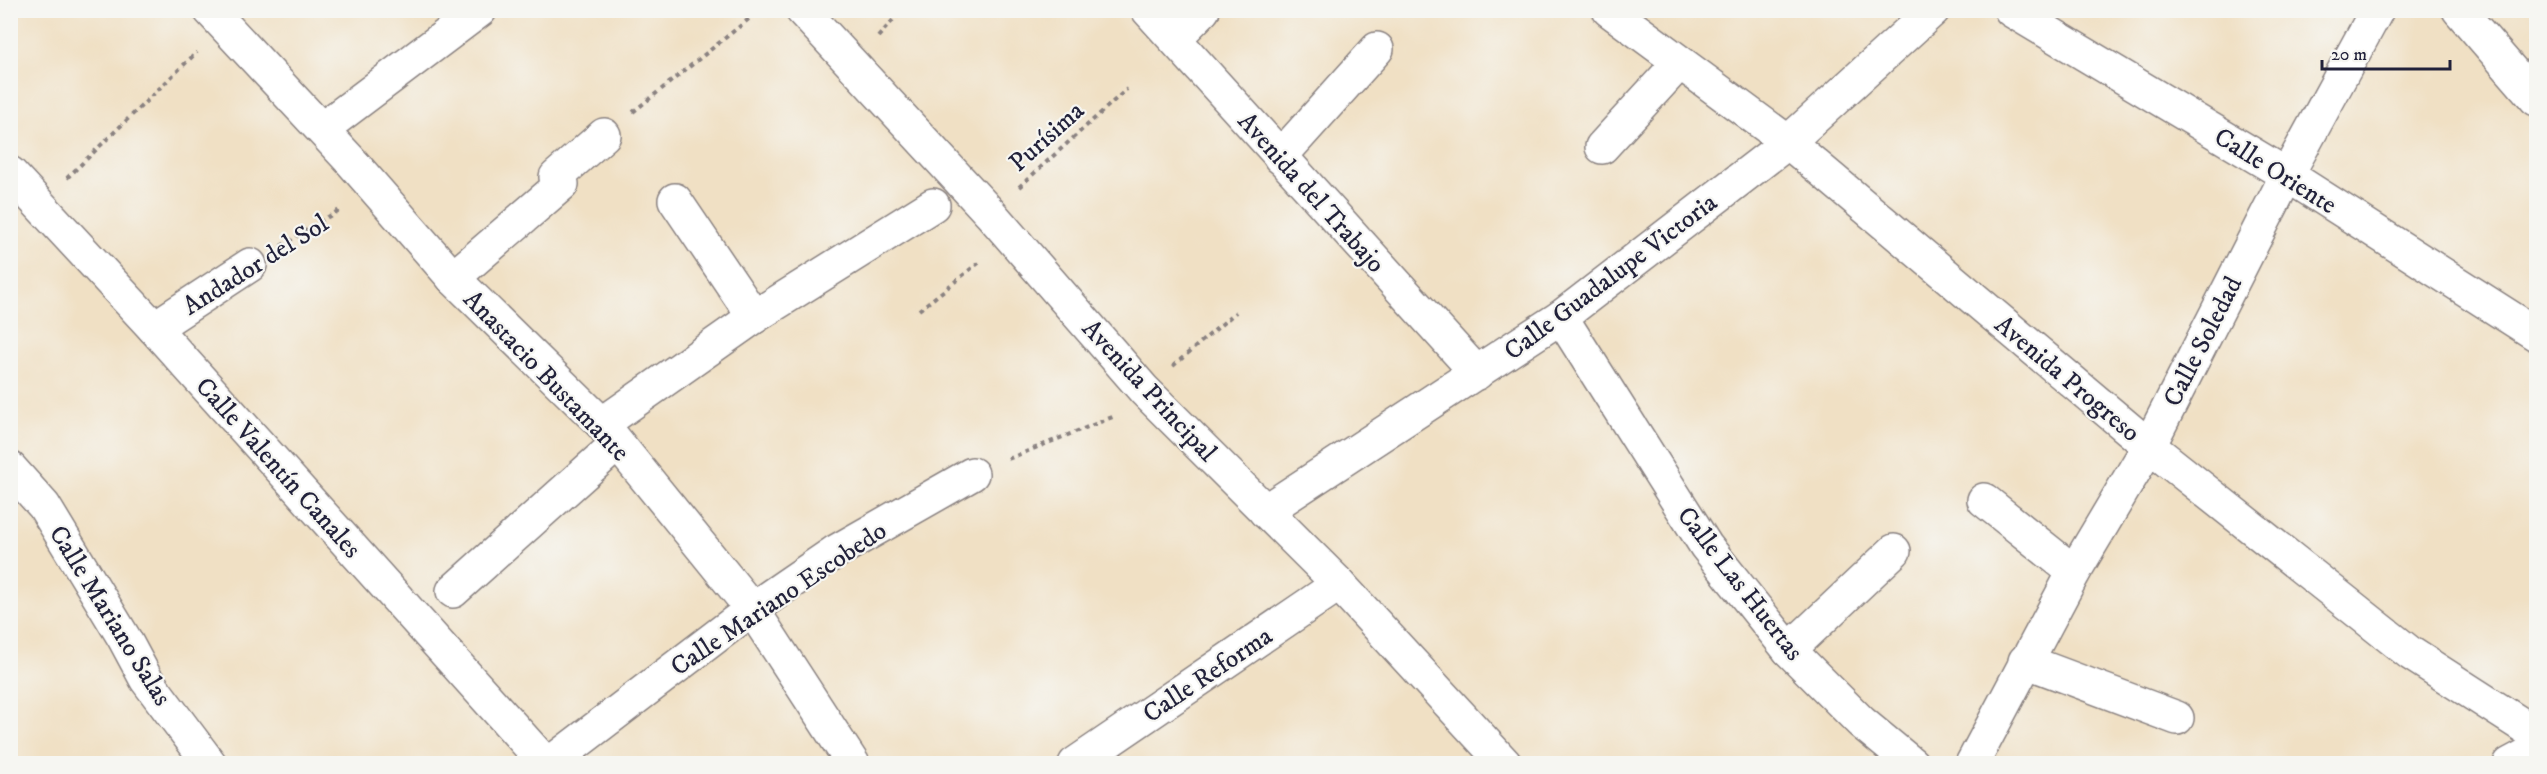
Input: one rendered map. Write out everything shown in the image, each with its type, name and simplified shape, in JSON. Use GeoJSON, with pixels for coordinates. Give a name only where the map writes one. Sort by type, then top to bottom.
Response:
{"type":"FeatureCollection","features":[{"type":"Feature","properties":{"kind":"street","name":"Anastacio Bustamante"},"geometry":{"type":"LineString","coordinates":[[210,10],[322,129],[453,278],[609,434],[752,609],[853,764]]}},
{"type":"Feature","properties":{"kind":"street"},"geometry":{"type":"LineString","coordinates":[[322,129],[480,10]]}},
{"type":"Feature","properties":{"kind":"street","name":"Avenida Principal"},"geometry":{"type":"LineString","coordinates":[[802,10],[990,213],[1150,395],[1339,584],[1505,764]]}},
{"type":"Feature","properties":{"kind":"street","name":"Avenida del Trabajo"},"geometry":{"type":"LineString","coordinates":[[1148,10],[1477,373]]}},
{"type":"Feature","properties":{"kind":"street"},"geometry":{"type":"LineString","coordinates":[[1175,38],[1203,10]]}},
{"type":"Feature","properties":{"kind":"street","name":"Avenida Progreso"},"geometry":{"type":"LineString","coordinates":[[1610,10],[1788,142],[2148,446],[2410,653],[2536,734]]}},
{"type":"Feature","properties":{"kind":"street","name":"Calle Guadalupe Victoria"},"geometry":{"type":"LineString","coordinates":[[1265,511],[1561,316],[1788,142],[1933,10]]}},
{"type":"Feature","properties":{"kind":"street","name":"Calle Oriente"},"geometry":{"type":"LineString","coordinates":[[2011,10],[2287,175],[2536,334]]}},
{"type":"Feature","properties":{"kind":"street","name":"Calle Soledad"},"geometry":{"type":"LineString","coordinates":[[1972,764],[2074,572],[2148,446],[2287,175],[2377,10]]}},
{"type":"Feature","properties":{"kind":"street"},"geometry":{"type":"LineString","coordinates":[[2459,10],[2536,99]]}},
{"type":"Feature","properties":{"kind":"street"},"geometry":{"type":"LineString","coordinates":[[1280,157],[1377,49]]}},
{"type":"Feature","properties":{"kind":"street"},"geometry":{"type":"LineString","coordinates":[[1602,147],[1679,63]]}},
{"type":"Feature","properties":{"kind":"street"},"geometry":{"type":"LineString","coordinates":[[453,278],[562,184],[556,177],[604,135]]}},
{"type":"Feature","properties":{"kind":"street","name":"Calle Valentín Canales"},"geometry":{"type":"LineString","coordinates":[[10,173],[154,328],[547,764]]}},
{"type":"Feature","properties":{"kind":"street"},"geometry":{"type":"LineString","coordinates":[[675,200],[754,317]]}},
{"type":"Feature","properties":{"kind":"street"},"geometry":{"type":"LineString","coordinates":[[453,591],[609,434],[754,317],[933,205]]}},
{"type":"Feature","properties":{"kind":"street","name":"Andador del Sol"},"geometry":{"type":"LineString","coordinates":[[154,328],[250,265]]}},
{"type":"Feature","properties":{"kind":"street","name":"Calle Las Huertas"},"geometry":{"type":"LineString","coordinates":[[1561,316],[1706,546],[1789,650],[1862,722],[1912,764]]}},
{"type":"Feature","properties":{"kind":"street","name":"Calle Mariano Salas"},"geometry":{"type":"LineString","coordinates":[[10,468],[44,506],[124,638],[146,680],[210,764]]}},
{"type":"Feature","properties":{"kind":"street","name":"Calle Mariano Escobedo"},"geometry":{"type":"LineString","coordinates":[[547,764],[752,609],[835,552],[972,474]]}},
{"type":"Feature","properties":{"kind":"street"},"geometry":{"type":"LineString","coordinates":[[1984,500],[2074,572]]}},
{"type":"Feature","properties":{"kind":"street"},"geometry":{"type":"LineString","coordinates":[[1789,650],[1894,551]]}},
{"type":"Feature","properties":{"kind":"street","name":"Calle Reforma"},"geometry":{"type":"LineString","coordinates":[[1075,764],[1339,584]]}},
{"type":"Feature","properties":{"kind":"street"},"geometry":{"type":"LineString","coordinates":[[2025,661],[2177,718]]}},
{"type":"Feature","properties":{"kind":"street"},"geometry":{"type":"LineString","coordinates":[[2510,764],[2536,750]]}},
{"type":"Feature","properties":{"kind":"path"},"geometry":{"type":"LineString","coordinates":[[604,135],[760,10]]}},
{"type":"Feature","properties":{"kind":"path"},"geometry":{"type":"LineString","coordinates":[[40,204],[201,48]]}},
{"type":"Feature","properties":{"kind":"path","name":"Purísima"},"geometry":{"type":"LineString","coordinates":[[990,213],[1127,89]]}},
{"type":"Feature","properties":{"kind":"path","name":"Andador del Sol"},"geometry":{"type":"LineString","coordinates":[[250,265],[346,206]]}},
{"type":"Feature","properties":{"kind":"path"},"geometry":{"type":"LineString","coordinates":[[919,310],[982,261]]}},
{"type":"Feature","properties":{"kind":"path"},"geometry":{"type":"LineString","coordinates":[[972,474],[1150,395],[1236,312]]}}]}
